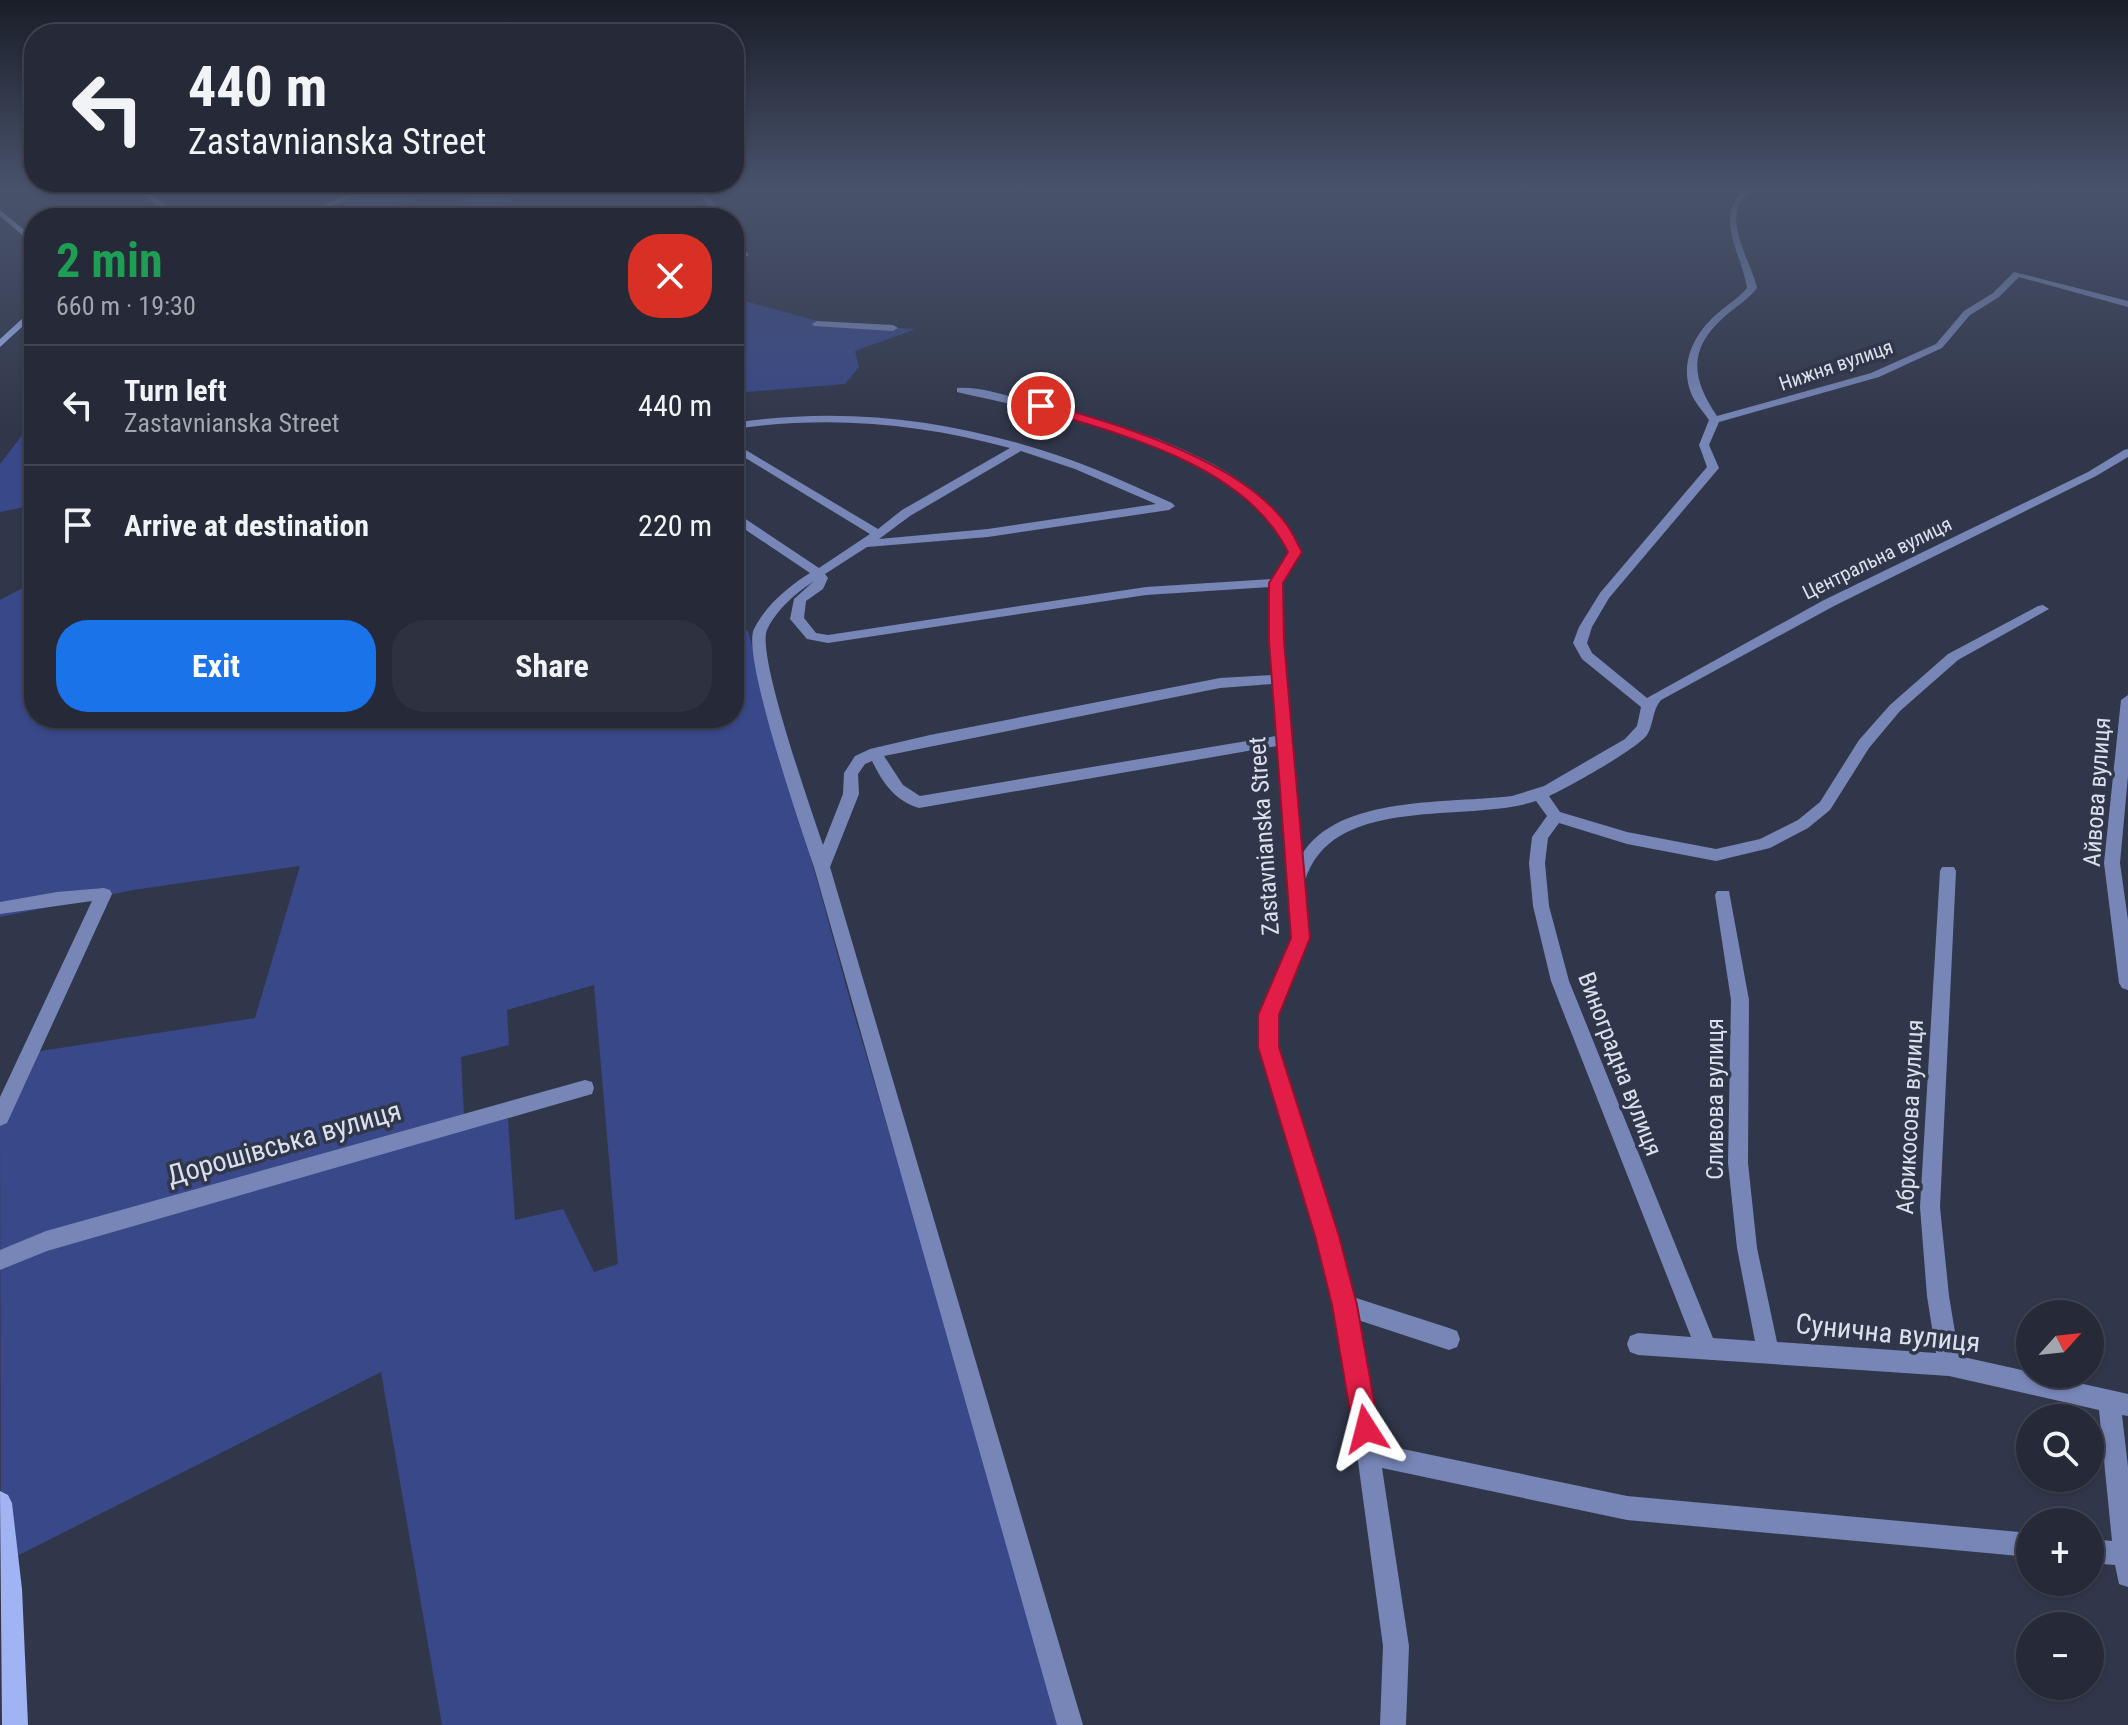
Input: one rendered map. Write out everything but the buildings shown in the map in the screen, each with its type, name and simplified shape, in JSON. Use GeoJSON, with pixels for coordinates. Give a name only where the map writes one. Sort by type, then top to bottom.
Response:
{"type":"FeatureCollection","features":[{"type":"Feature","properties":{"kind":"street"},"geometry":{"type":"LineString","coordinates":[[1296,882],[1313,850],[1332,834],[1359,822],[1413,808],[1484,805],[1540,795],[1635,741],[1647,725],[1648,706],[1587,656],[1580,643],[1584,626],[1637,555],[1665,527],[1700,480],[1713,468],[1704,445],[1714,420],[1696,391],[1691,376],[1692,359],[1698,342],[1709,328],[1752,288],[1747,268]]}},
{"type":"Feature","properties":{"kind":"street","name":"Нижня вулиця"},"geometry":{"type":"LineString","coordinates":[[1714,420],[1875,375],[1939,346],[1967,313],[1996,295],[2017,274],[2128,304]]}},
{"type":"Feature","properties":{"kind":"street"},"geometry":{"type":"LineString","coordinates":[[0,344],[24,321]]}},
{"type":"Feature","properties":{"kind":"street"},"geometry":{"type":"LineString","coordinates":[[817,324],[893,328]]}},
{"type":"Feature","properties":{"kind":"street","name":"Zastavnianska Street"},"geometry":{"type":"LineString","coordinates":[[961,390],[1075,415],[1124,431],[1221,474],[1269,512],[1291,541],[1295,552],[1276,583],[1277,679],[1300,938],[1268,1015],[1269,1047],[1303,1154],[1344,1305],[1371,1454],[1396,1646],[1393,1725]]}},
{"type":"Feature","properties":{"kind":"street"},"geometry":{"type":"LineString","coordinates":[[744,425],[863,417],[907,422],[1066,462],[1169,506],[988,533],[871,539],[744,453]]}},
{"type":"Feature","properties":{"kind":"street"},"geometry":{"type":"LineString","coordinates":[[1018,448],[906,513],[817,572],[775,609],[759,631],[758,649],[781,741],[822,867],[1070,1725]]}},
{"type":"Feature","properties":{"kind":"street","name":"Центральна вулиця"},"geometry":{"type":"LineString","coordinates":[[1648,706],[1656,697],[1780,629],[2092,474],[2128,452]]}},
{"type":"Feature","properties":{"kind":"street"},"geometry":{"type":"LineString","coordinates":[[744,524],[822,578],[819,586],[800,599],[797,619],[812,636],[828,639],[1146,591],[1276,583]]}},
{"type":"Feature","properties":{"kind":"street"},"geometry":{"type":"LineString","coordinates":[[1540,795],[1555,816],[1627,838],[1716,855],[1764,844],[1803,824],[1825,806],[1864,744],[1885,720],[1953,657],[2043,609]]}},
{"type":"Feature","properties":{"kind":"street"},"geometry":{"type":"LineString","coordinates":[[822,867],[851,794],[851,773],[860,760],[875,753],[1220,683],[1277,679]]}},
{"type":"Feature","properties":{"kind":"street","name":"Айвова вулиця"},"geometry":{"type":"LineString","coordinates":[[2128,700],[2112,863],[2128,983]]}},
{"type":"Feature","properties":{"kind":"street"},"geometry":{"type":"LineString","coordinates":[[875,753],[892,785],[903,797],[919,802],[1282,740]]}},
{"type":"Feature","properties":{"kind":"street","name":"Виноградна вулиця"},"geometry":{"type":"LineString","coordinates":[[1555,816],[1540,837],[1537,863],[1541,906],[1560,981],[1707,1350]]}},
{"type":"Feature","properties":{"kind":"street","name":"Абрикосова вулиця"},"geometry":{"type":"LineString","coordinates":[[1948,871],[1930,1207],[1938,1296],[1949,1365]]}},
{"type":"Feature","properties":{"kind":"street"},"geometry":{"type":"LineString","coordinates":[[0,908],[104,894],[0,1117]]}},
{"type":"Feature","properties":{"kind":"street","name":"Сливова вулиця"},"geometry":{"type":"LineString","coordinates":[[1723,895],[1740,1000],[1738,1163],[1749,1261],[1768,1350]]}},
{"type":"Feature","properties":{"kind":"street","name":"Дорошівська вулиця"},"geometry":{"type":"LineString","coordinates":[[0,1260],[60,1237],[585,1088]]}},
{"type":"Feature","properties":{"kind":"street"},"geometry":{"type":"LineString","coordinates":[[1344,1305],[1449,1339]]}},
{"type":"Feature","properties":{"kind":"street","name":"Сунична вулиця"},"geometry":{"type":"LineString","coordinates":[[1638,1344],[1707,1350],[1768,1350],[1949,1365],[2119,1402]]}},
{"type":"Feature","properties":{"kind":"street"},"geometry":{"type":"LineString","coordinates":[[2104,1556],[2126,1564],[2119,1402]]}},
{"type":"Feature","properties":{"kind":"street"},"geometry":{"type":"LineString","coordinates":[[1371,1454],[1627,1508],[2016,1544]]}},
{"type":"Feature","properties":{"kind":"street"},"geometry":{"type":"LineString","coordinates":[[0,1503],[10,1589],[15,1725]]}},
{"type":"Feature","properties":{"kind":"shaded area"},"geometry":{"type":"Polygon","coordinates":[[[744,301],[825,323],[916,329],[855,351],[859,367],[845,384],[744,392],[744,301]]]}},
{"type":"Feature","properties":{"kind":"shaded area"},"geometry":{"type":"Polygon","coordinates":[[[24,434],[24,507],[0,512],[0,464],[24,434]]]}},
{"type":"Feature","properties":{"kind":"shaded area"},"geometry":{"type":"Polygon","coordinates":[[[24,587],[24,728],[744,728],[744,629],[748,631],[852,1007],[1064,1725],[442,1725],[381,1372],[1,1564],[0,1126],[34,1052],[255,1018],[300,866],[133,890],[0,917],[0,600],[24,587]],[[594,985],[507,1010],[509,1045],[461,1057],[464,1116],[507,1105],[515,1220],[563,1209],[594,1272],[618,1264],[594,985]]]}},
{"type":"Feature","properties":{"kind":"route"},"geometry":{"type":"LineString","coordinates":[[1041,406],[1124,431],[1198,461],[1221,474],[1269,512],[1282,527],[1295,552],[1276,583],[1276,641],[1282,740],[1300,908],[1300,938],[1292,965],[1268,1015],[1269,1047],[1327,1236],[1344,1305],[1366,1429]]}}]}
